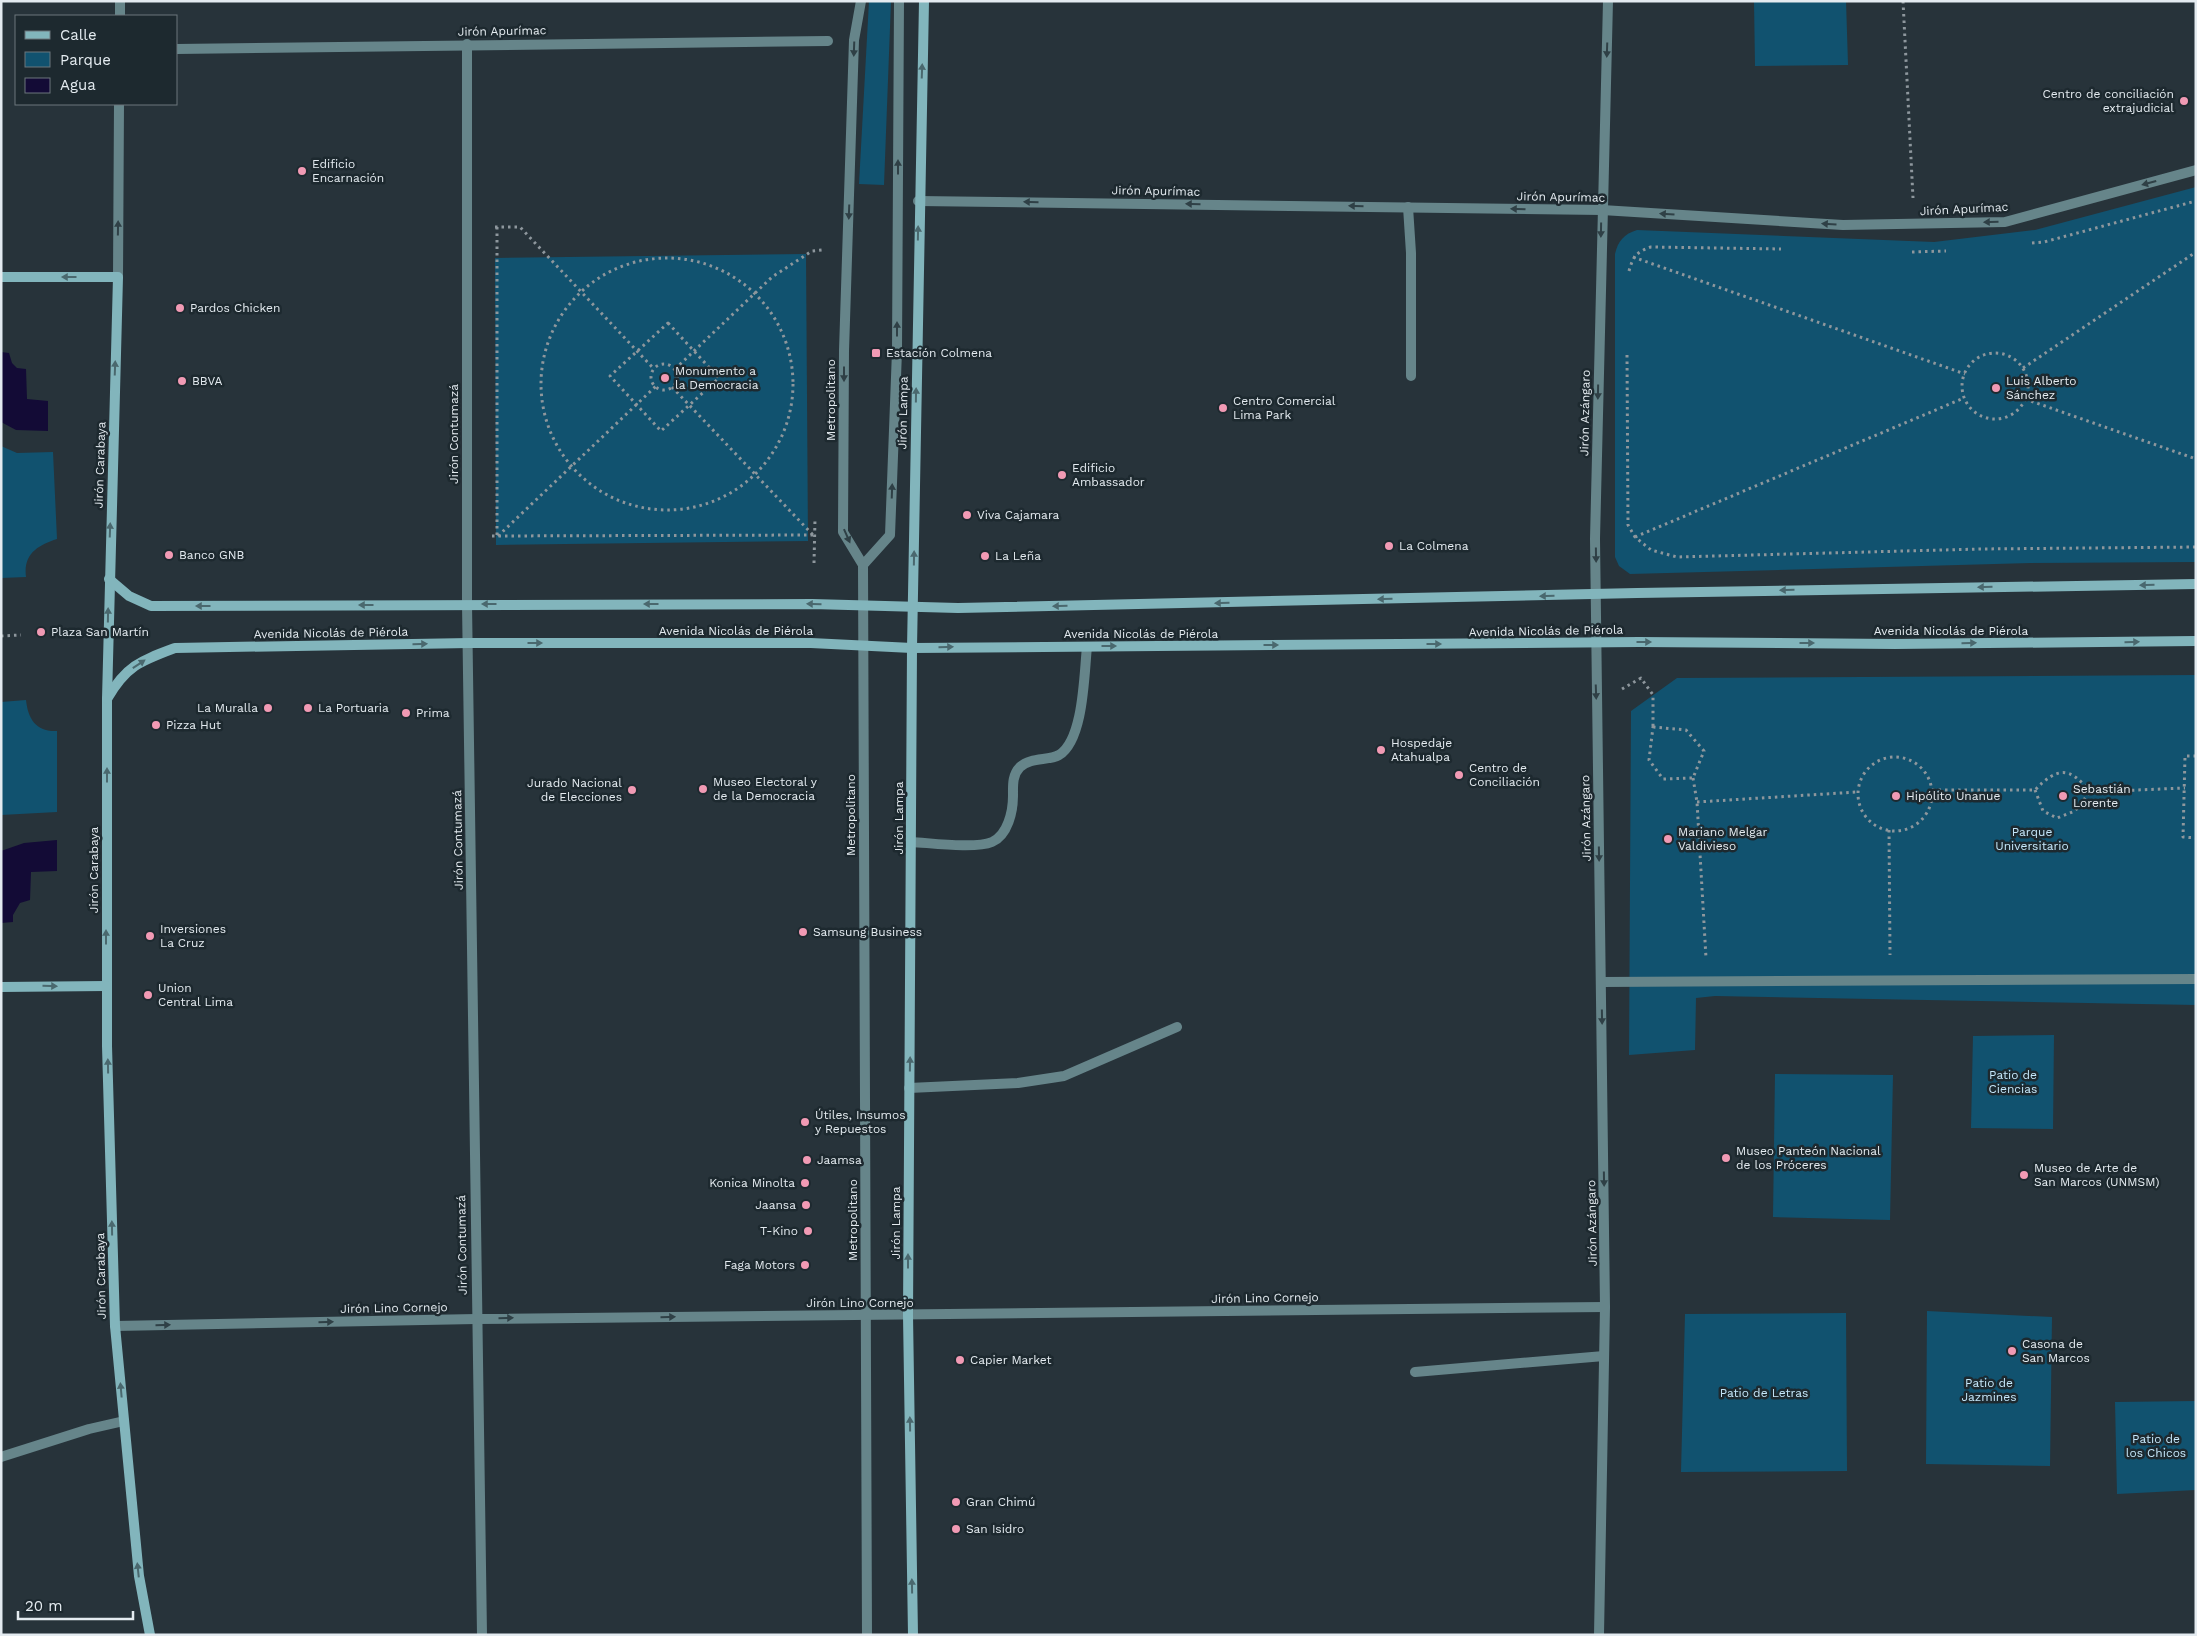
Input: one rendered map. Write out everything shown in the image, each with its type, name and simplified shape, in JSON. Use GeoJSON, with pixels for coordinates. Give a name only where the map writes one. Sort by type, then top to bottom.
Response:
{"type":"FeatureCollection","features":[{"type":"Feature","properties":{"kind":"main road","name":"Jirón Lampa"},"geometry":{"type":"LineString","coordinates":[[913,1635],[908,1315],[912,607],[918,201],[924,1]]}},
{"type":"Feature","properties":{"kind":"main road"},"geometry":{"type":"LineString","coordinates":[[1,277],[118,277]]}},
{"type":"Feature","properties":{"kind":"main road","name":"Jirón Carabaya"},"geometry":{"type":"LineString","coordinates":[[118,277],[107,699],[106,986],[114,1326],[139,1576],[150,1635]]}},
{"type":"Feature","properties":{"kind":"main road"},"geometry":{"type":"LineString","coordinates":[[109,579],[129,596],[151,606],[467,604],[862,605],[966,608],[1596,594],[2196,584]]}},
{"type":"Feature","properties":{"kind":"main road","name":"Avenida Nicolás de Piérola"},"geometry":{"type":"LineString","coordinates":[[107,699],[117,682],[139,661],[175,648],[468,644],[863,645],[912,648],[2196,641]]}},
{"type":"Feature","properties":{"kind":"main road"},"geometry":{"type":"LineString","coordinates":[[1,987],[106,986]]}},
{"type":"Feature","properties":{"kind":"street"},"geometry":{"type":"LineString","coordinates":[[120,1],[120,15]]}},
{"type":"Feature","properties":{"kind":"street","name":"Metropolitano"},"geometry":{"type":"LineString","coordinates":[[861,1],[854,40],[844,351],[843,532],[863,565],[867,1635]]}},
{"type":"Feature","properties":{"kind":"street"},"geometry":{"type":"LineString","coordinates":[[863,565],[890,535],[897,351],[899,1]]}},
{"type":"Feature","properties":{"kind":"street","name":"Jirón Azángaro"},"geometry":{"type":"LineString","coordinates":[[1599,1635],[1605,1307],[1596,594],[1602,210],[1608,1]]}},
{"type":"Feature","properties":{"kind":"street","name":"Jirón Apurímac"},"geometry":{"type":"LineString","coordinates":[[178,49],[828,41]]}},
{"type":"Feature","properties":{"kind":"street","name":"Jirón Contumazá"},"geometry":{"type":"LineString","coordinates":[[467,44],[467,604],[482,1635]]}},
{"type":"Feature","properties":{"kind":"street","name":"Jirón Carabaya"},"geometry":{"type":"LineString","coordinates":[[118,277],[119,105]]}},
{"type":"Feature","properties":{"kind":"street","name":"Jirón Apurímac"},"geometry":{"type":"LineString","coordinates":[[918,201],[1602,210],[1844,225],[2005,222],[2196,170]]}},
{"type":"Feature","properties":{"kind":"street"},"geometry":{"type":"LineString","coordinates":[[1408,207],[1411,253],[1412,376]]}},
{"type":"Feature","properties":{"kind":"street"},"geometry":{"type":"LineString","coordinates":[[912,842],[962,845],[991,842],[999,837],[1007,825],[1012,809],[1013,779],[1019,767],[1029,762],[1058,756],[1067,749],[1073,739],[1080,711],[1087,647]]}},
{"type":"Feature","properties":{"kind":"street"},"geometry":{"type":"LineString","coordinates":[[1602,982],[2196,979]]}},
{"type":"Feature","properties":{"kind":"street"},"geometry":{"type":"LineString","coordinates":[[909,1088],[1018,1083],[1064,1076],[1176,1027]]}},
{"type":"Feature","properties":{"kind":"street","name":"Jirón Lino Cornejo"},"geometry":{"type":"LineString","coordinates":[[114,1326],[476,1319],[1605,1307]]}},
{"type":"Feature","properties":{"kind":"street"},"geometry":{"type":"LineString","coordinates":[[1415,1372],[1604,1356]]}},
{"type":"Feature","properties":{"kind":"street"},"geometry":{"type":"LineString","coordinates":[[1,1457],[89,1429],[124,1421]]}},
{"type":"Feature","properties":{"kind":"path"},"geometry":{"type":"LineString","coordinates":[[1903,1],[1914,224]]}},
{"type":"Feature","properties":{"kind":"path"},"geometry":{"type":"LineString","coordinates":[[2026,244],[2044,242],[2196,201]]}},
{"type":"Feature","properties":{"kind":"path"},"geometry":{"type":"LineString","coordinates":[[467,227],[520,227],[654,369]]}},
{"type":"Feature","properties":{"kind":"path"},"geometry":{"type":"LineString","coordinates":[[497,227],[497,536]]}},
{"type":"Feature","properties":{"kind":"path"},"geometry":{"type":"LineString","coordinates":[[1629,279],[1633,257],[1638,251],[1651,246],[1787,249]]}},
{"type":"Feature","properties":{"kind":"path"},"geometry":{"type":"LineString","coordinates":[[674,369],[772,277],[812,250],[848,250]]}},
{"type":"Feature","properties":{"kind":"path"},"geometry":{"type":"LineString","coordinates":[[1904,251],[1952,250]]}},
{"type":"Feature","properties":{"kind":"path"},"geometry":{"type":"LineString","coordinates":[[2023,368],[2196,252]]}},
{"type":"Feature","properties":{"kind":"path"},"geometry":{"type":"LineString","coordinates":[[1633,257],[1965,374]]}},
{"type":"Feature","properties":{"kind":"path"},"geometry":{"type":"LineString","coordinates":[[647,258],[688,258],[727,271],[756,293],[782,329],[793,368],[792,409],[777,447],[751,479],[714,502],[672,511],[629,505],[591,486],[561,456],[544,416],[540,373],[551,331],[575,296],[608,271],[647,258]]}},
{"type":"Feature","properties":{"kind":"path"},"geometry":{"type":"LineString","coordinates":[[668,323],[718,378],[661,431],[610,376],[638,351],[668,323]]}},
{"type":"Feature","properties":{"kind":"path"},"geometry":{"type":"LineString","coordinates":[[1627,350],[1628,525],[1635,537],[1651,550],[1677,557],[1980,549],[2196,547]]}},
{"type":"Feature","properties":{"kind":"path"},"geometry":{"type":"LineString","coordinates":[[1991,354],[2007,356],[2023,368],[2027,382],[2025,399],[2019,408],[2010,415],[1988,418],[1970,408],[1964,398],[1962,382],[1975,360],[1991,354]]}},
{"type":"Feature","properties":{"kind":"path"},"geometry":{"type":"LineString","coordinates":[[663,364],[674,369],[677,377],[672,387],[663,389],[656,386],[652,379],[654,369],[663,364]]}},
{"type":"Feature","properties":{"kind":"path"},"geometry":{"type":"LineString","coordinates":[[497,536],[656,386]]}},
{"type":"Feature","properties":{"kind":"path"},"geometry":{"type":"LineString","coordinates":[[672,387],[814,535],[814,563]]}},
{"type":"Feature","properties":{"kind":"path"},"geometry":{"type":"LineString","coordinates":[[1635,537],[1964,398]]}},
{"type":"Feature","properties":{"kind":"path"},"geometry":{"type":"LineString","coordinates":[[2025,399],[2196,460]]}},
{"type":"Feature","properties":{"kind":"path"},"geometry":{"type":"LineString","coordinates":[[467,536],[814,535]]}},
{"type":"Feature","properties":{"kind":"path"},"geometry":{"type":"LineString","coordinates":[[1,636],[21,635]]}},
{"type":"Feature","properties":{"kind":"path"},"geometry":{"type":"LineString","coordinates":[[1620,690],[1641,678],[1653,695],[1653,727],[1649,760],[1663,779],[1693,778]]}},
{"type":"Feature","properties":{"kind":"path"},"geometry":{"type":"LineString","coordinates":[[1653,727],[1686,730],[1704,751],[1693,778],[1697,802],[1707,981]]}},
{"type":"Feature","properties":{"kind":"path"},"geometry":{"type":"LineString","coordinates":[[2196,756],[2185,756],[2183,837],[2196,838]]}},
{"type":"Feature","properties":{"kind":"path"},"geometry":{"type":"LineString","coordinates":[[1893,757],[1905,758],[1915,763],[1929,779],[1932,790],[1931,802],[1920,821],[1900,831],[1878,828],[1863,813],[1858,803],[1858,792],[1860,782],[1869,768],[1883,759],[1893,757]]}},
{"type":"Feature","properties":{"kind":"path"},"geometry":{"type":"LineString","coordinates":[[1932,790],[2034,790],[2048,776],[2066,772],[2079,778],[2090,792]]}},
{"type":"Feature","properties":{"kind":"path"},"geometry":{"type":"LineString","coordinates":[[2034,790],[2043,811],[2057,818],[2075,811],[2090,792],[2185,788]]}},
{"type":"Feature","properties":{"kind":"path"},"geometry":{"type":"LineString","coordinates":[[1697,802],[1858,792]]}},
{"type":"Feature","properties":{"kind":"path"},"geometry":{"type":"LineString","coordinates":[[1889,830],[1890,980]]}},
{"type":"Feature","properties":{"kind":"green space"},"geometry":{"type":"Polygon","coordinates":[[[869,1],[891,1],[884,185],[859,184],[869,1]]]}},
{"type":"Feature","properties":{"kind":"green space"},"geometry":{"type":"Polygon","coordinates":[[[1754,1],[1846,1],[1848,65],[1755,66],[1754,1]]]}},
{"type":"Feature","properties":{"kind":"green space"},"geometry":{"type":"Polygon","coordinates":[[[2196,187],[2196,562],[2031,563],[1630,574],[1619,566],[1615,557],[1615,254],[1618,245],[1628,234],[1637,230],[1934,242],[2035,230],[2196,187]]]}},
{"type":"Feature","properties":{"kind":"green space"},"geometry":{"type":"Polygon","coordinates":[[[806,254],[808,541],[496,545],[495,258],[806,254]]]}},
{"type":"Feature","properties":{"kind":"green space"},"geometry":{"type":"Polygon","coordinates":[[[1,446],[17,453],[53,452],[57,539],[44,544],[29,556],[26,577],[1,578],[1,446]]]}},
{"type":"Feature","properties":{"kind":"green space","name":"Parque Universitario"},"geometry":{"type":"Polygon","coordinates":[[[2196,675],[2196,1005],[1715,996],[1696,998],[1695,1050],[1629,1055],[1631,711],[1677,678],[2196,675]]]}},
{"type":"Feature","properties":{"kind":"green space"},"geometry":{"type":"Polygon","coordinates":[[[26,700],[31,718],[38,727],[57,731],[57,812],[1,815],[1,702],[26,700]]]}},
{"type":"Feature","properties":{"kind":"green space","name":"Patio de Ciencias"},"geometry":{"type":"Polygon","coordinates":[[[2054,1035],[2053,1129],[1971,1128],[1973,1036],[2054,1035]]]}},
{"type":"Feature","properties":{"kind":"green space"},"geometry":{"type":"Polygon","coordinates":[[[1775,1074],[1893,1075],[1890,1220],[1773,1217],[1775,1074]]]}},
{"type":"Feature","properties":{"kind":"green space","name":"Patio de Jazmines"},"geometry":{"type":"Polygon","coordinates":[[[1927,1311],[2052,1317],[2050,1466],[1926,1464],[1927,1311]]]}},
{"type":"Feature","properties":{"kind":"green space","name":"Patio de Letras"},"geometry":{"type":"Polygon","coordinates":[[[1846,1313],[1847,1471],[1681,1472],[1685,1314],[1846,1313]]]}},
{"type":"Feature","properties":{"kind":"green space","name":"Patio de los Chicos"},"geometry":{"type":"Polygon","coordinates":[[[2196,1401],[2196,1490],[2117,1494],[2115,1402],[2196,1401]]]}},
{"type":"Feature","properties":{"kind":"water"},"geometry":{"type":"Polygon","coordinates":[[[1,352],[9,353],[12,363],[17,368],[26,369],[27,399],[48,401],[48,431],[16,430],[1,422],[1,352]]]}},
{"type":"Feature","properties":{"kind":"water"},"geometry":{"type":"Polygon","coordinates":[[[57,840],[57,871],[31,872],[30,900],[20,903],[13,915],[13,922],[1,923],[1,851],[24,843],[57,840]]]}},
{"type":"Feature","properties":{"kind":"place","name":"Centro de conciliación extrajudicial"},"geometry":{"type":"Point","coordinates":[2184,101]}},
{"type":"Feature","properties":{"kind":"place","name":"Edificio Encarnación"},"geometry":{"type":"Point","coordinates":[302,171]}},
{"type":"Feature","properties":{"kind":"place","name":"Pardos Chicken"},"geometry":{"type":"Point","coordinates":[180,308]}},
{"type":"Feature","properties":{"kind":"place","name":"Estación Colmena"},"geometry":{"type":"Point","coordinates":[876,353]}},
{"type":"Feature","properties":{"kind":"place","name":"Monumento a la Democracia"},"geometry":{"type":"Point","coordinates":[665,378]}},
{"type":"Feature","properties":{"kind":"place","name":"BBVA"},"geometry":{"type":"Point","coordinates":[182,381]}},
{"type":"Feature","properties":{"kind":"place","name":"Luis Alberto Sánchez"},"geometry":{"type":"Point","coordinates":[1996,388]}},
{"type":"Feature","properties":{"kind":"place","name":"Centro Comercial Lima Park"},"geometry":{"type":"Point","coordinates":[1223,408]}},
{"type":"Feature","properties":{"kind":"place","name":"Edificio Ambassador"},"geometry":{"type":"Point","coordinates":[1062,475]}},
{"type":"Feature","properties":{"kind":"place","name":"Viva Cajamara"},"geometry":{"type":"Point","coordinates":[967,515]}},
{"type":"Feature","properties":{"kind":"place","name":"La Colmena"},"geometry":{"type":"Point","coordinates":[1389,546]}},
{"type":"Feature","properties":{"kind":"place","name":"Banco GNB"},"geometry":{"type":"Point","coordinates":[169,555]}},
{"type":"Feature","properties":{"kind":"place","name":"La Leña"},"geometry":{"type":"Point","coordinates":[985,556]}},
{"type":"Feature","properties":{"kind":"place","name":"Plaza San Martín"},"geometry":{"type":"Point","coordinates":[41,632]}},
{"type":"Feature","properties":{"kind":"place","name":"La Muralla"},"geometry":{"type":"Point","coordinates":[268,708]}},
{"type":"Feature","properties":{"kind":"place","name":"La Portuaria"},"geometry":{"type":"Point","coordinates":[308,708]}},
{"type":"Feature","properties":{"kind":"place","name":"Prima"},"geometry":{"type":"Point","coordinates":[406,713]}},
{"type":"Feature","properties":{"kind":"place","name":"Pizza Hut"},"geometry":{"type":"Point","coordinates":[156,725]}},
{"type":"Feature","properties":{"kind":"place","name":"Hospedaje Atahualpa"},"geometry":{"type":"Point","coordinates":[1381,750]}},
{"type":"Feature","properties":{"kind":"place","name":"Centro de Conciliación"},"geometry":{"type":"Point","coordinates":[1459,775]}},
{"type":"Feature","properties":{"kind":"place","name":"Museo Electoral y de la Democracia"},"geometry":{"type":"Point","coordinates":[703,789]}},
{"type":"Feature","properties":{"kind":"place","name":"Jurado Nacional de Elecciones"},"geometry":{"type":"Point","coordinates":[632,790]}},
{"type":"Feature","properties":{"kind":"place","name":"Hipólito Unanue"},"geometry":{"type":"Point","coordinates":[1896,796]}},
{"type":"Feature","properties":{"kind":"place","name":"Sebastián Lorente"},"geometry":{"type":"Point","coordinates":[2063,796]}},
{"type":"Feature","properties":{"kind":"place","name":"Mariano Melgar Valdivieso"},"geometry":{"type":"Point","coordinates":[1668,839]}},
{"type":"Feature","properties":{"kind":"place","name":"Samsung Business"},"geometry":{"type":"Point","coordinates":[803,932]}},
{"type":"Feature","properties":{"kind":"place","name":"Inversiones La Cruz"},"geometry":{"type":"Point","coordinates":[150,936]}},
{"type":"Feature","properties":{"kind":"place","name":"Union Central Lima"},"geometry":{"type":"Point","coordinates":[148,995]}},
{"type":"Feature","properties":{"kind":"place","name":"Útiles, Insumos y Repuestos"},"geometry":{"type":"Point","coordinates":[805,1122]}},
{"type":"Feature","properties":{"kind":"place","name":"Museo Panteón Nacional de los Próceres"},"geometry":{"type":"Point","coordinates":[1726,1158]}},
{"type":"Feature","properties":{"kind":"place","name":"Jaamsa"},"geometry":{"type":"Point","coordinates":[807,1160]}},
{"type":"Feature","properties":{"kind":"place","name":"Museo de Arte de San Marcos (UNMSM)"},"geometry":{"type":"Point","coordinates":[2024,1175]}},
{"type":"Feature","properties":{"kind":"place","name":"Konica Minolta"},"geometry":{"type":"Point","coordinates":[805,1183]}},
{"type":"Feature","properties":{"kind":"place","name":"Jaansa"},"geometry":{"type":"Point","coordinates":[806,1205]}},
{"type":"Feature","properties":{"kind":"place","name":"T-Kino"},"geometry":{"type":"Point","coordinates":[808,1231]}},
{"type":"Feature","properties":{"kind":"place","name":"Faga Motors"},"geometry":{"type":"Point","coordinates":[805,1265]}},
{"type":"Feature","properties":{"kind":"place","name":"Casona de San Marcos"},"geometry":{"type":"Point","coordinates":[2012,1351]}},
{"type":"Feature","properties":{"kind":"place","name":"Capier Market"},"geometry":{"type":"Point","coordinates":[960,1360]}},
{"type":"Feature","properties":{"kind":"place","name":"Gran Chimú"},"geometry":{"type":"Point","coordinates":[956,1502]}},
{"type":"Feature","properties":{"kind":"place","name":"San Isidro"},"geometry":{"type":"Point","coordinates":[956,1529]}}]}
